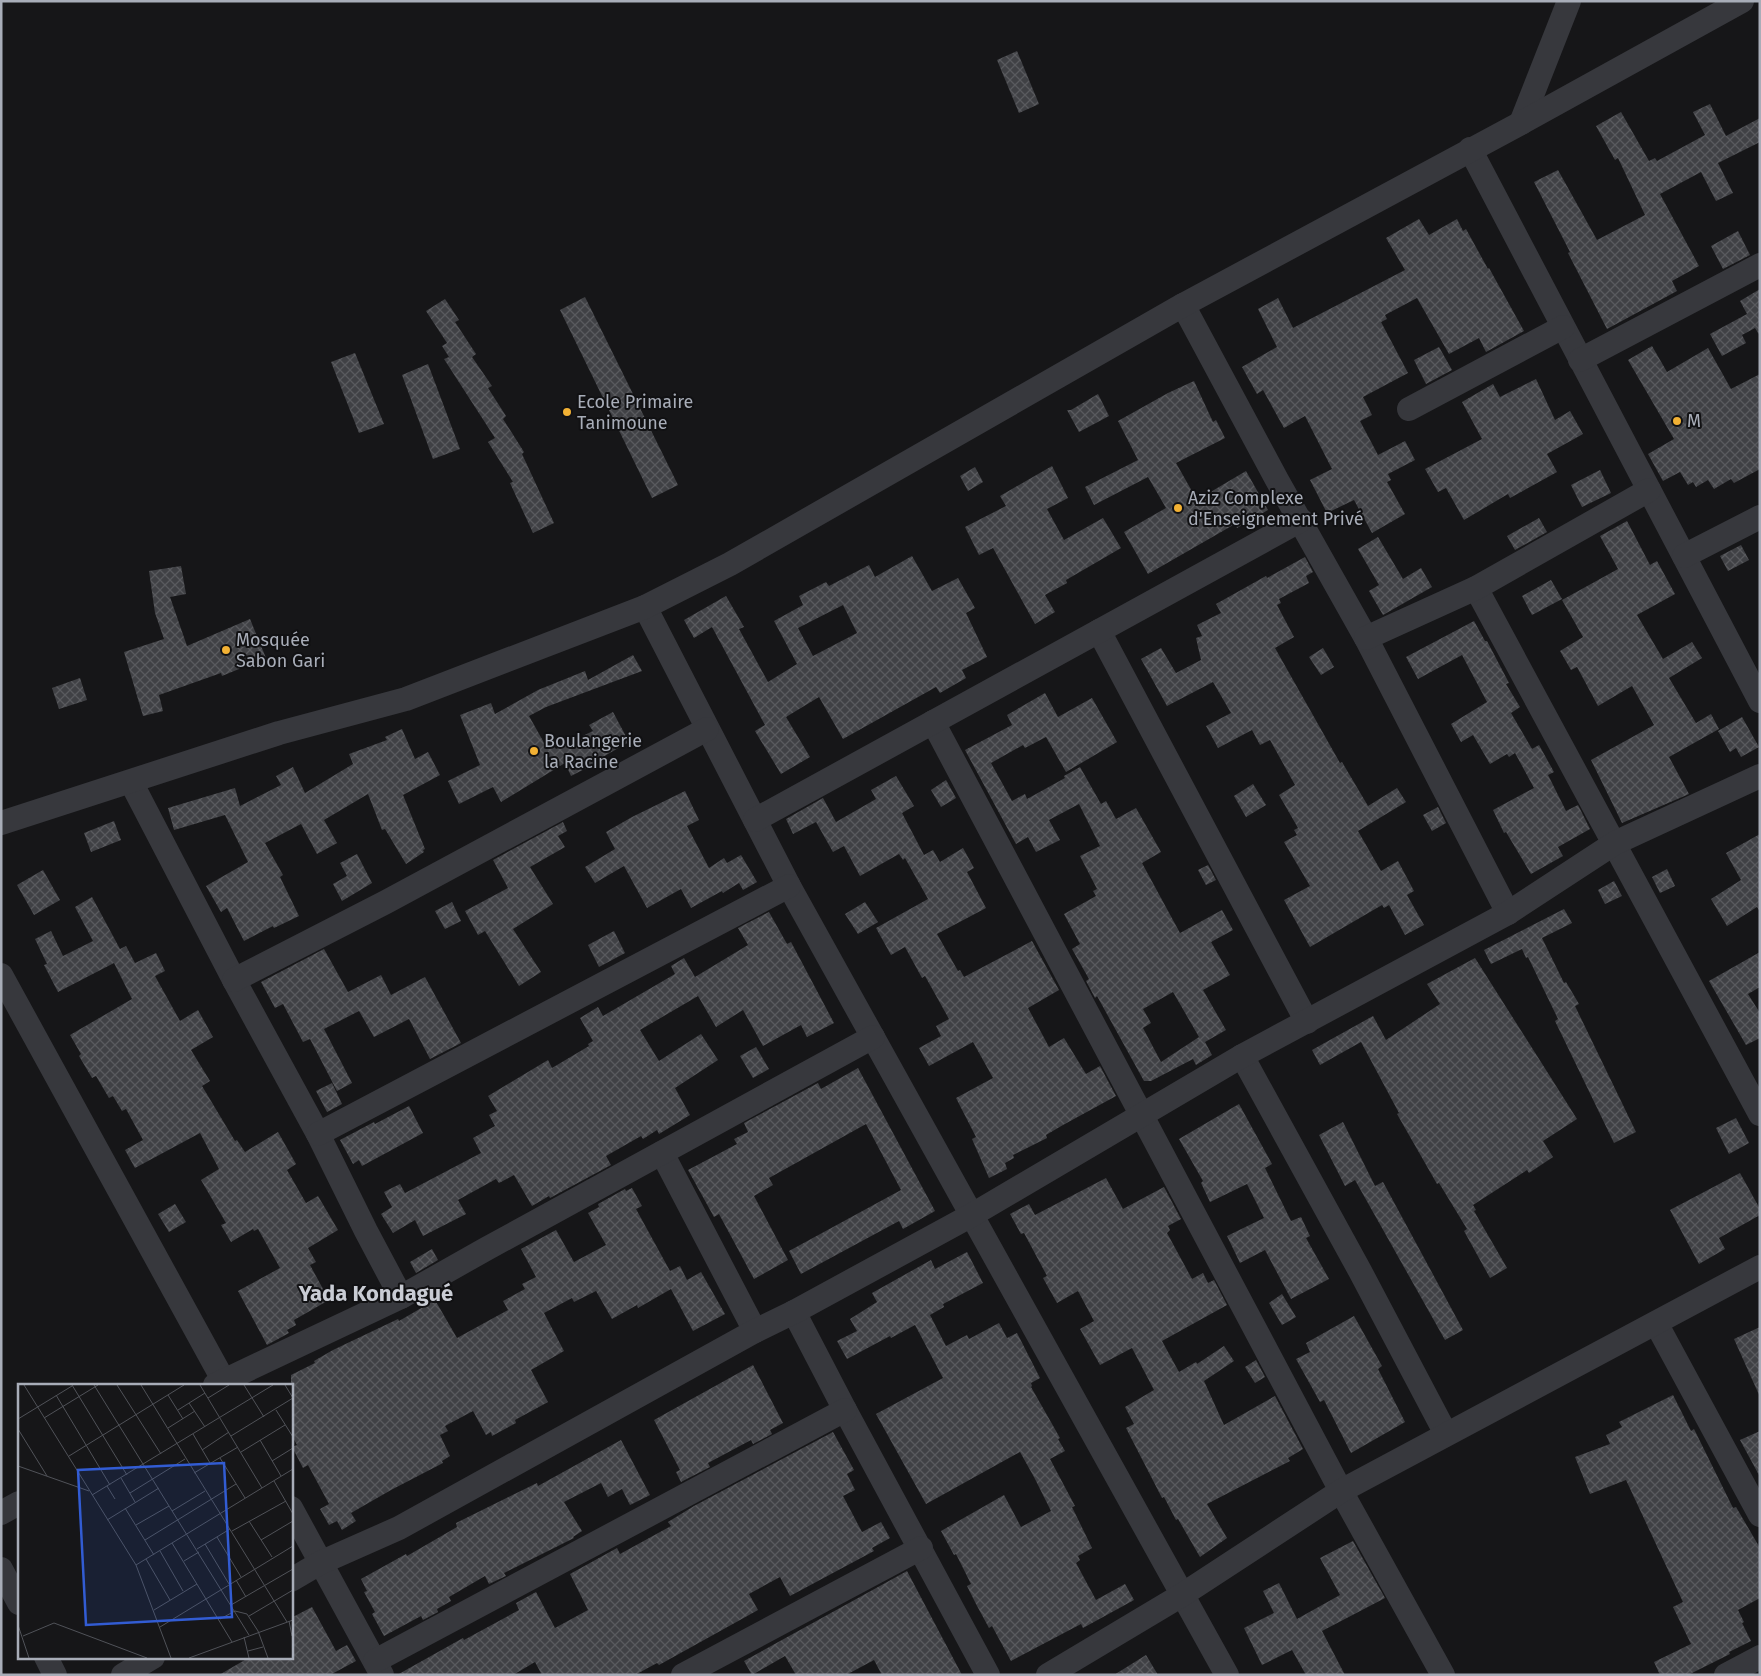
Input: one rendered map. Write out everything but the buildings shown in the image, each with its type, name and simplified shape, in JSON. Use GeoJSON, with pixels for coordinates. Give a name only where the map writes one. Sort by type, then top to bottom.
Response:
{"type":"FeatureCollection","features":[{"type":"Feature","properties":{"kind":"street"},"geometry":{"type":"LineString","coordinates":[[1521,123],[1568,1]]}},
{"type":"Feature","properties":{"kind":"street"},"geometry":{"type":"LineString","coordinates":[[1,823],[278,733],[406,699],[645,607],[730,564],[824,512],[1183,305],[1521,123],[1742,1]]}},
{"type":"Feature","properties":{"kind":"street"},"geometry":{"type":"LineString","coordinates":[[1470,149],[1760,701]]}},
{"type":"Feature","properties":{"kind":"street"},"geometry":{"type":"LineString","coordinates":[[1580,360],[1760,265]]}},
{"type":"Feature","properties":{"kind":"street"},"geometry":{"type":"LineString","coordinates":[[1183,305],[1277,480],[1366,638],[1508,913]]}},
{"type":"Feature","properties":{"kind":"street"},"geometry":{"type":"LineString","coordinates":[[1409,409],[1563,327]]}},
{"type":"Feature","properties":{"kind":"street"},"geometry":{"type":"LineString","coordinates":[[1366,638],[1476,588],[1649,490]]}},
{"type":"Feature","properties":{"kind":"street"},"geometry":{"type":"LineString","coordinates":[[1684,556],[1760,517]]}},
{"type":"Feature","properties":{"kind":"street"},"geometry":{"type":"LineString","coordinates":[[755,820],[1301,520]]}},
{"type":"Feature","properties":{"kind":"street"},"geometry":{"type":"LineString","coordinates":[[1476,588],[1760,1114]]}},
{"type":"Feature","properties":{"kind":"street"},"geometry":{"type":"LineString","coordinates":[[645,607],[789,886],[1227,1675]]}},
{"type":"Feature","properties":{"kind":"street"},"geometry":{"type":"LineString","coordinates":[[1099,631],[1307,1022]]}},
{"type":"Feature","properties":{"kind":"street"},"geometry":{"type":"LineString","coordinates":[[933,722],[1341,1491],[1443,1675]]}},
{"type":"Feature","properties":{"kind":"street"},"geometry":{"type":"LineString","coordinates":[[234,980],[386,902],[707,729]]}},
{"type":"Feature","properties":{"kind":"street"},"geometry":{"type":"LineString","coordinates":[[292,1579],[320,1563],[399,1528],[755,1331],[794,1312],[972,1215],[1242,1056],[1508,913],[1615,843],[1760,776]]}},
{"type":"Feature","properties":{"kind":"street"},"geometry":{"type":"LineString","coordinates":[[131,782],[234,980],[318,1134],[401,1298]]}},
{"type":"Feature","properties":{"kind":"street"},"geometry":{"type":"LineString","coordinates":[[318,1134],[789,886]]}},
{"type":"Feature","properties":{"kind":"street"},"geometry":{"type":"LineString","coordinates":[[1,975],[222,1383],[401,1298],[873,1037]]}},
{"type":"Feature","properties":{"kind":"street"},"geometry":{"type":"LineString","coordinates":[[1242,1056],[1360,1271],[1446,1434]]}},
{"type":"Feature","properties":{"kind":"street"},"geometry":{"type":"LineString","coordinates":[[662,1153],[755,1331]]}},
{"type":"Feature","properties":{"kind":"street"},"geometry":{"type":"LineString","coordinates":[[1048,1675],[1182,1595],[1341,1491],[1760,1267]]}},
{"type":"Feature","properties":{"kind":"street"},"geometry":{"type":"LineString","coordinates":[[794,1312],[988,1675]]}},
{"type":"Feature","properties":{"kind":"street"},"geometry":{"type":"LineString","coordinates":[[1656,1324],[1760,1515]]}},
{"type":"Feature","properties":{"kind":"street"},"geometry":{"type":"LineString","coordinates":[[292,1510],[379,1668],[845,1410]]}},
{"type":"Feature","properties":{"kind":"street"},"geometry":{"type":"LineString","coordinates":[[1,1513],[18,1504]]}},
{"type":"Feature","properties":{"kind":"street"},"geometry":{"type":"LineString","coordinates":[[683,1675],[921,1548]]}},
{"type":"Feature","properties":{"kind":"street"},"geometry":{"type":"LineString","coordinates":[[1,1569],[18,1602]]}},
{"type":"Feature","properties":{"kind":"street"},"geometry":{"type":"LineString","coordinates":[[1726,1675],[1760,1657]]}},
{"type":"Feature","properties":{"kind":"street"},"geometry":{"type":"LineString","coordinates":[[46,1658],[55,1675]]}},
{"type":"Feature","properties":{"kind":"street"},"geometry":{"type":"LineString","coordinates":[[130,1673],[152,1658]]}},
{"type":"Feature","properties":{"kind":"place","name":"Ecole Primaire Tanimoune"},"geometry":{"type":"Point","coordinates":[567,412]}},
{"type":"Feature","properties":{"kind":"place","name":"M"},"geometry":{"type":"Point","coordinates":[1677,421]}},
{"type":"Feature","properties":{"kind":"place","name":"Aziz Complexe d'Enseignement Privé"},"geometry":{"type":"Point","coordinates":[1178,508]}},
{"type":"Feature","properties":{"kind":"place","name":"Mosquée Sabon Gari"},"geometry":{"type":"Point","coordinates":[226,650]}},
{"type":"Feature","properties":{"kind":"place","name":"Boulangerie la Racine"},"geometry":{"type":"Point","coordinates":[534,751]}},
{"type":"Feature","properties":{"kind":"district","name":"Yada Kondagué"},"geometry":{"type":"Point","coordinates":[376,1293]}}]}
